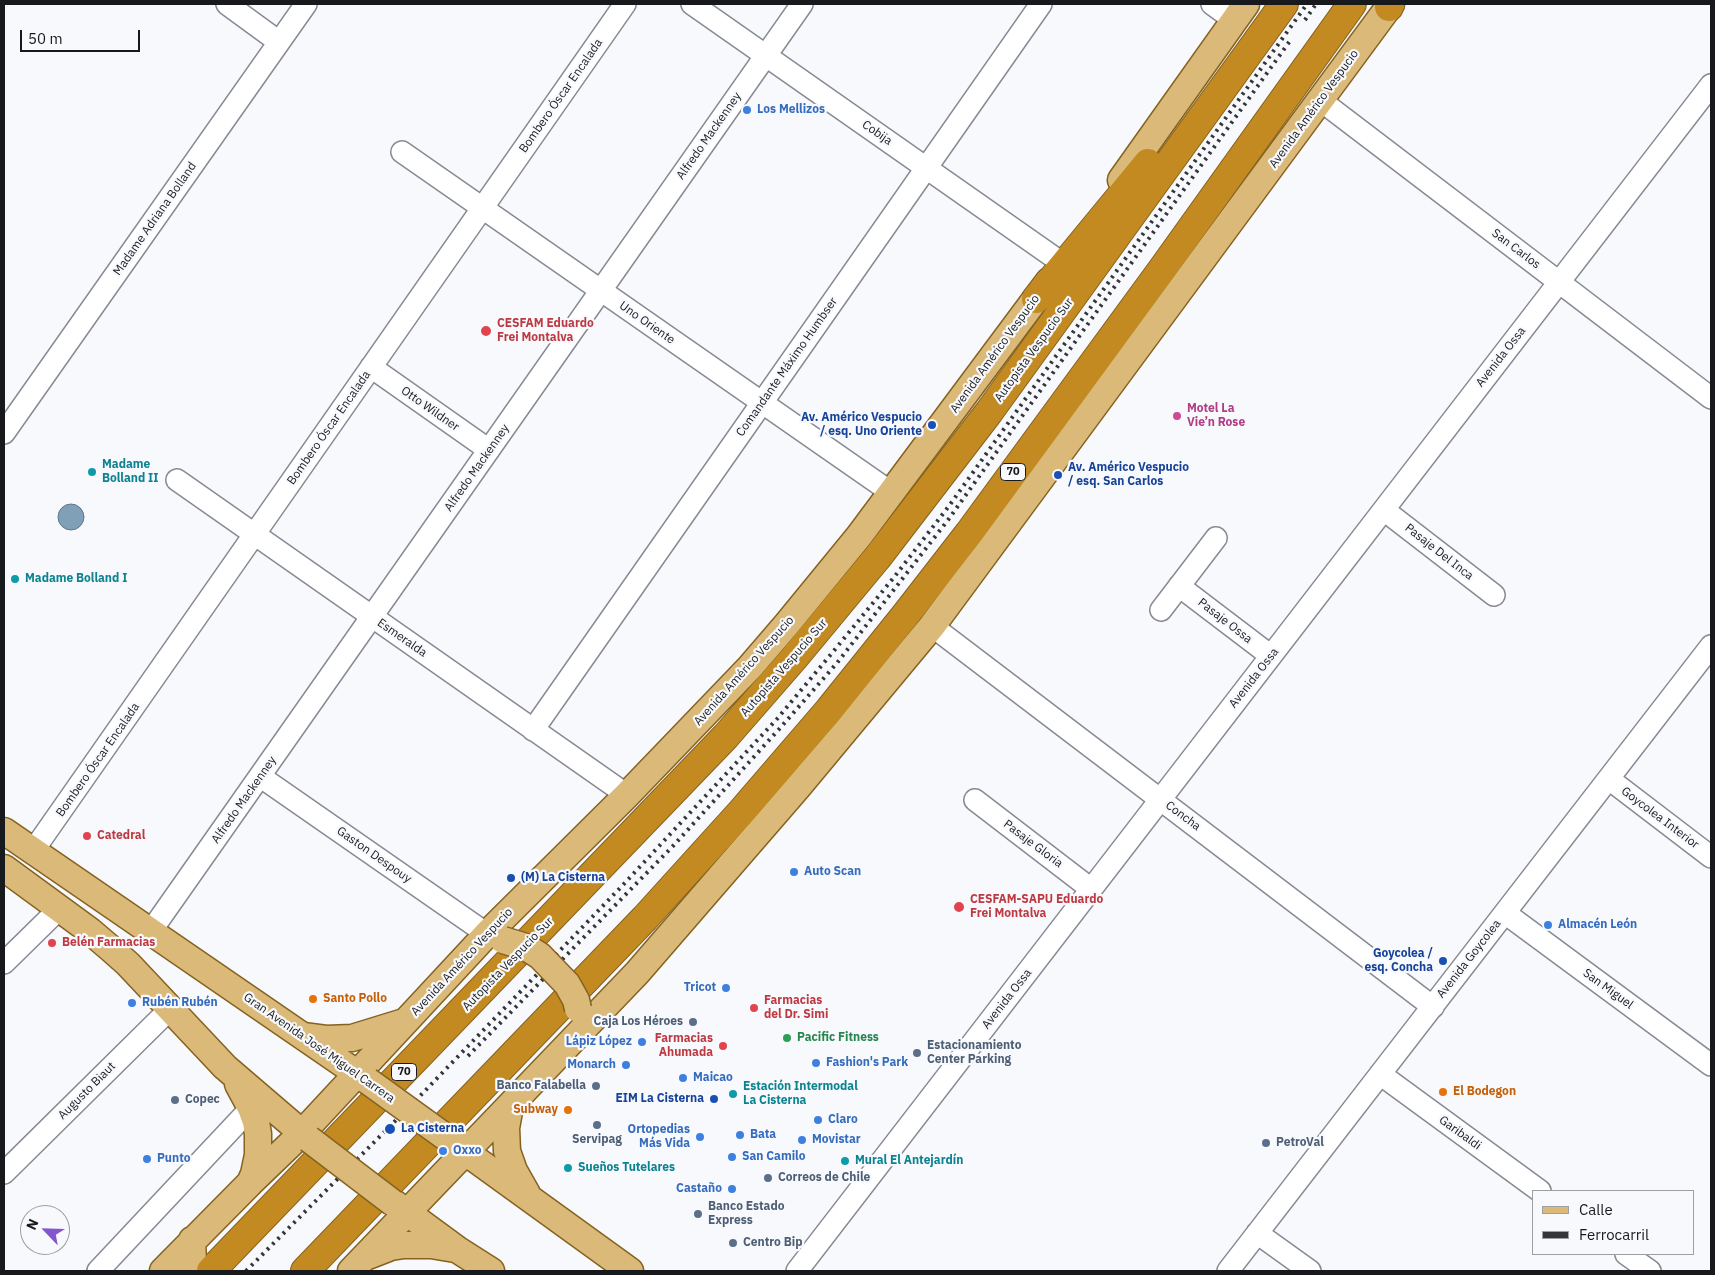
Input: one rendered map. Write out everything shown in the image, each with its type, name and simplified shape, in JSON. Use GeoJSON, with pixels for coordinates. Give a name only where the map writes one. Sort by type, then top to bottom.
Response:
{"type":"FeatureCollection","features":[{"type":"Feature","properties":{"kind":"highway"},"geometry":{"type":"LineString","coordinates":[[1036,299],[1280,4]]}},
{"type":"Feature","properties":{"kind":"highway","name":"Autopista Vespucio Sur"},"geometry":{"type":"LineString","coordinates":[[198,1261],[714,748],[794,658],[877,558],[989,412],[1284,4]]}},
{"type":"Feature","properties":{"kind":"highway","name":"70"},"geometry":{"type":"LineString","coordinates":[[305,1271],[645,918],[755,796],[829,710],[908,613],[974,526],[1163,268],[1352,4]]}},
{"type":"Feature","properties":{"kind":"main road","name":"Avenida Américo Vespucio"},"geometry":{"type":"LineString","coordinates":[[358,1264],[400,1208],[459,1147],[510,1106],[637,973],[798,787],[932,626],[1390,5]]}},
{"type":"Feature","properties":{"kind":"main road","name":"Avenida Américo Vespucio"},"geometry":{"type":"LineString","coordinates":[[163,1271],[198,1261],[250,1183],[305,1136],[362,1077],[407,1021],[689,732],[787,624],[842,559],[1036,299],[1240,12]]}},
{"type":"Feature","properties":{"kind":"main road","name":"Gran Avenida José Miguel Carrera"},"geometry":{"type":"LineString","coordinates":[[4,830],[33,852],[362,1077],[630,1271]]}},
{"type":"Feature","properties":{"kind":"main road"},"geometry":{"type":"LineString","coordinates":[[4,868],[110,948],[226,1067],[305,1136],[400,1208],[458,1250],[491,1271]]}},
{"type":"Feature","properties":{"kind":"main road"},"geometry":{"type":"LineString","coordinates":[[490,938],[526,947],[540,956],[567,984],[576,1000],[578,1009],[579,1022],[576,1038]]}},
{"type":"Feature","properties":{"kind":"main road"},"geometry":{"type":"LineString","coordinates":[[302,1036],[326,1039],[352,1038],[407,1021]]}},
{"type":"Feature","properties":{"kind":"main road"},"geometry":{"type":"LineString","coordinates":[[226,1067],[237,1083],[256,1122],[259,1144],[256,1164],[250,1183]]}},
{"type":"Feature","properties":{"kind":"main road"},"geometry":{"type":"LineString","coordinates":[[510,1106],[506,1128],[507,1150],[514,1171],[530,1199]]}},
{"type":"Feature","properties":{"kind":"main road"},"geometry":{"type":"LineString","coordinates":[[358,1264],[391,1248],[404,1245],[431,1245],[458,1250]]}},
{"type":"Feature","properties":{"kind":"street"},"geometry":{"type":"LineString","coordinates":[[227,4],[279,42]]}},
{"type":"Feature","properties":{"kind":"street","name":"Madame Adriana Bolland"},"geometry":{"type":"LineString","coordinates":[[4,433],[306,4]]}},
{"type":"Feature","properties":{"kind":"street","name":"Bombero Óscar Encalada"},"geometry":{"type":"LineString","coordinates":[[33,852],[625,4]]}},
{"type":"Feature","properties":{"kind":"street","name":"Cobija"},"geometry":{"type":"LineString","coordinates":[[692,4],[1062,263]]}},
{"type":"Feature","properties":{"kind":"street","name":"Alfredo Mackenney"},"geometry":{"type":"LineString","coordinates":[[151,931],[802,4]]}},
{"type":"Feature","properties":{"kind":"street","name":"Comandante Máximo Humbser"},"geometry":{"type":"LineString","coordinates":[[533,730],[1041,4]]}},
{"type":"Feature","properties":{"kind":"street"},"geometry":{"type":"LineString","coordinates":[[1212,4],[1240,12]]}},
{"type":"Feature","properties":{"kind":"street","name":"Avenida Ossa"},"geometry":{"type":"LineString","coordinates":[[796,1271],[1711,85]]}},
{"type":"Feature","properties":{"kind":"street","name":"San Carlos"},"geometry":{"type":"LineString","coordinates":[[1320,100],[1711,398]]}},
{"type":"Feature","properties":{"kind":"street","name":"Uno Oriente"},"geometry":{"type":"LineString","coordinates":[[402,152],[892,493]]}},
{"type":"Feature","properties":{"kind":"street","name":"Otto Wildner"},"geometry":{"type":"LineString","coordinates":[[371,367],[489,450]]}},
{"type":"Feature","properties":{"kind":"street","name":"Esmeralda"},"geometry":{"type":"LineString","coordinates":[[177,480],[627,795]]}},
{"type":"Feature","properties":{"kind":"street","name":"Pasaje Del Inca"},"geometry":{"type":"LineString","coordinates":[[1384,510],[1494,595]]}},
{"type":"Feature","properties":{"kind":"street"},"geometry":{"type":"LineString","coordinates":[[1161,610],[1216,538]]}},
{"type":"Feature","properties":{"kind":"street","name":"Pasaje Ossa"},"geometry":{"type":"LineString","coordinates":[[1179,586],[1271,656]]}},
{"type":"Feature","properties":{"kind":"street","name":"Concha"},"geometry":{"type":"LineString","coordinates":[[932,626],[1433,1006]]}},
{"type":"Feature","properties":{"kind":"street","name":"Avenida Goycolea"},"geometry":{"type":"LineString","coordinates":[[1228,1271],[1711,646]]}},
{"type":"Feature","properties":{"kind":"street","name":"Gaston Despouy"},"geometry":{"type":"LineString","coordinates":[[261,776],[490,938]]}},
{"type":"Feature","properties":{"kind":"street","name":"Goycolea Interior"},"geometry":{"type":"LineString","coordinates":[[1608,779],[1711,856]]}},
{"type":"Feature","properties":{"kind":"street","name":"Pasaje Gloria"},"geometry":{"type":"LineString","coordinates":[[975,800],[1092,889]]}},
{"type":"Feature","properties":{"kind":"street"},"geometry":{"type":"LineString","coordinates":[[4,963],[59,909]]}},
{"type":"Feature","properties":{"kind":"street","name":"San Miguel"},"geometry":{"type":"LineString","coordinates":[[1505,913],[1711,1065]]}},
{"type":"Feature","properties":{"kind":"street","name":"Augusto Biaut"},"geometry":{"type":"LineString","coordinates":[[4,1173],[170,1009]]}},
{"type":"Feature","properties":{"kind":"street","name":"Garibaldi"},"geometry":{"type":"LineString","coordinates":[[1380,1074],[1539,1190]]}},
{"type":"Feature","properties":{"kind":"street"},"geometry":{"type":"LineString","coordinates":[[98,1271],[250,1108]]}},
{"type":"Feature","properties":{"kind":"street"},"geometry":{"type":"LineString","coordinates":[[1257,1233],[1310,1271]]}},
{"type":"Feature","properties":{"kind":"street"},"geometry":{"type":"LineString","coordinates":[[1627,1255],[1650,1271]]}},
{"type":"Feature","properties":{"kind":"water"},"geometry":{"type":"Polygon","coordinates":[[[71,504],[80,508],[84,517],[80,526],[71,530],[62,526],[58,517],[62,508],[71,504]]]}},
{"type":"Feature","properties":{"kind":"railway"},"geometry":{"type":"LineString","coordinates":[[246,1271],[420,1096],[622,886],[777,719],[895,576],[949,506],[1307,4]]}},
{"type":"Feature","properties":{"kind":"railway"},"geometry":{"type":"LineString","coordinates":[[1305,20],[1316,4]]}},
{"type":"Feature","properties":{"kind":"railway"},"geometry":{"type":"LineString","coordinates":[[468,1056],[674,845],[837,663],[948,520],[1292,38]]}},
{"type":"Feature","properties":{"kind":"place","name":"Los Mellizos"},"geometry":{"type":"Point","coordinates":[747,110]}},
{"type":"Feature","properties":{"kind":"place","name":"CESFAM Eduardo Frei Montalva"},"geometry":{"type":"Point","coordinates":[486,331]}},
{"type":"Feature","properties":{"kind":"place","name":"Motel La Vie’n Rose"},"geometry":{"type":"Point","coordinates":[1177,416]}},
{"type":"Feature","properties":{"kind":"place","name":"Av. Américo Vespucio / esq. Uno Oriente"},"geometry":{"type":"Point","coordinates":[932,425]}},
{"type":"Feature","properties":{"kind":"place","name":"Madame Bolland II"},"geometry":{"type":"Point","coordinates":[92,472]}},
{"type":"Feature","properties":{"kind":"place","name":"Av. Américo Vespucio / esq. San Carlos"},"geometry":{"type":"Point","coordinates":[1058,475]}},
{"type":"Feature","properties":{"kind":"place","name":"Madame Bolland I"},"geometry":{"type":"Point","coordinates":[15,579]}},
{"type":"Feature","properties":{"kind":"place","name":"Catedral"},"geometry":{"type":"Point","coordinates":[87,836]}},
{"type":"Feature","properties":{"kind":"place","name":"Auto Scan"},"geometry":{"type":"Point","coordinates":[794,872]}},
{"type":"Feature","properties":{"kind":"place","name":"(M) La Cisterna"},"geometry":{"type":"Point","coordinates":[511,878]}},
{"type":"Feature","properties":{"kind":"place","name":"CESFAM-SAPU Eduardo Frei Montalva"},"geometry":{"type":"Point","coordinates":[959,907]}},
{"type":"Feature","properties":{"kind":"place","name":"Almacén León"},"geometry":{"type":"Point","coordinates":[1548,925]}},
{"type":"Feature","properties":{"kind":"place","name":"Belén Farmacias"},"geometry":{"type":"Point","coordinates":[52,943]}},
{"type":"Feature","properties":{"kind":"place","name":"Goycolea / esq. Concha"},"geometry":{"type":"Point","coordinates":[1443,961]}},
{"type":"Feature","properties":{"kind":"place","name":"Tricot"},"geometry":{"type":"Point","coordinates":[726,988]}},
{"type":"Feature","properties":{"kind":"place","name":"Santo Pollo"},"geometry":{"type":"Point","coordinates":[313,999]}},
{"type":"Feature","properties":{"kind":"place","name":"Rubén Rubén"},"geometry":{"type":"Point","coordinates":[132,1003]}},
{"type":"Feature","properties":{"kind":"place","name":"Farmacias del Dr. Simi"},"geometry":{"type":"Point","coordinates":[754,1008]}},
{"type":"Feature","properties":{"kind":"place","name":"Caja Los Héroes"},"geometry":{"type":"Point","coordinates":[693,1022]}},
{"type":"Feature","properties":{"kind":"place","name":"Pacific Fitness"},"geometry":{"type":"Point","coordinates":[787,1038]}},
{"type":"Feature","properties":{"kind":"place","name":"Lápiz López"},"geometry":{"type":"Point","coordinates":[642,1042]}},
{"type":"Feature","properties":{"kind":"place","name":"Farmacias Ahumada"},"geometry":{"type":"Point","coordinates":[723,1046]}},
{"type":"Feature","properties":{"kind":"place","name":"Estacionamiento Center Parking"},"geometry":{"type":"Point","coordinates":[917,1053]}},
{"type":"Feature","properties":{"kind":"place","name":"Fashion's Park"},"geometry":{"type":"Point","coordinates":[816,1063]}},
{"type":"Feature","properties":{"kind":"place","name":"Monarch"},"geometry":{"type":"Point","coordinates":[626,1065]}},
{"type":"Feature","properties":{"kind":"place","name":"Maicao"},"geometry":{"type":"Point","coordinates":[683,1078]}},
{"type":"Feature","properties":{"kind":"place","name":"Banco Falabella"},"geometry":{"type":"Point","coordinates":[596,1086]}},
{"type":"Feature","properties":{"kind":"place","name":"El Bodegon"},"geometry":{"type":"Point","coordinates":[1443,1092]}},
{"type":"Feature","properties":{"kind":"place","name":"Estación Intermodal La Cisterna"},"geometry":{"type":"Point","coordinates":[733,1094]}},
{"type":"Feature","properties":{"kind":"place","name":"EIM La Cisterna"},"geometry":{"type":"Point","coordinates":[714,1099]}},
{"type":"Feature","properties":{"kind":"place","name":"Copec"},"geometry":{"type":"Point","coordinates":[175,1100]}},
{"type":"Feature","properties":{"kind":"place","name":"Subway"},"geometry":{"type":"Point","coordinates":[568,1110]}},
{"type":"Feature","properties":{"kind":"place","name":"Claro"},"geometry":{"type":"Point","coordinates":[818,1120]}},
{"type":"Feature","properties":{"kind":"place","name":"Servipag"},"geometry":{"type":"Point","coordinates":[597,1125]}},
{"type":"Feature","properties":{"kind":"place","name":"La Cisterna"},"geometry":{"type":"Point","coordinates":[390,1129]}},
{"type":"Feature","properties":{"kind":"place","name":"Bata"},"geometry":{"type":"Point","coordinates":[740,1135]}},
{"type":"Feature","properties":{"kind":"place","name":"Ortopedias Más Vida"},"geometry":{"type":"Point","coordinates":[700,1137]}},
{"type":"Feature","properties":{"kind":"place","name":"Movistar"},"geometry":{"type":"Point","coordinates":[802,1140]}},
{"type":"Feature","properties":{"kind":"place","name":"PetroVal"},"geometry":{"type":"Point","coordinates":[1266,1143]}},
{"type":"Feature","properties":{"kind":"place","name":"Oxxo"},"geometry":{"type":"Point","coordinates":[443,1151]}},
{"type":"Feature","properties":{"kind":"place","name":"San Camilo"},"geometry":{"type":"Point","coordinates":[732,1157]}},
{"type":"Feature","properties":{"kind":"place","name":"Punto"},"geometry":{"type":"Point","coordinates":[147,1159]}},
{"type":"Feature","properties":{"kind":"place","name":"Mural El Antejardín"},"geometry":{"type":"Point","coordinates":[845,1161]}},
{"type":"Feature","properties":{"kind":"place","name":"Sueños Tutelares"},"geometry":{"type":"Point","coordinates":[568,1168]}},
{"type":"Feature","properties":{"kind":"place","name":"Correos de Chile"},"geometry":{"type":"Point","coordinates":[768,1178]}},
{"type":"Feature","properties":{"kind":"place","name":"Castaño"},"geometry":{"type":"Point","coordinates":[732,1189]}},
{"type":"Feature","properties":{"kind":"place","name":"Banco Estado Express"},"geometry":{"type":"Point","coordinates":[698,1214]}},
{"type":"Feature","properties":{"kind":"place","name":"Centro Bip"},"geometry":{"type":"Point","coordinates":[733,1243]}}]}
